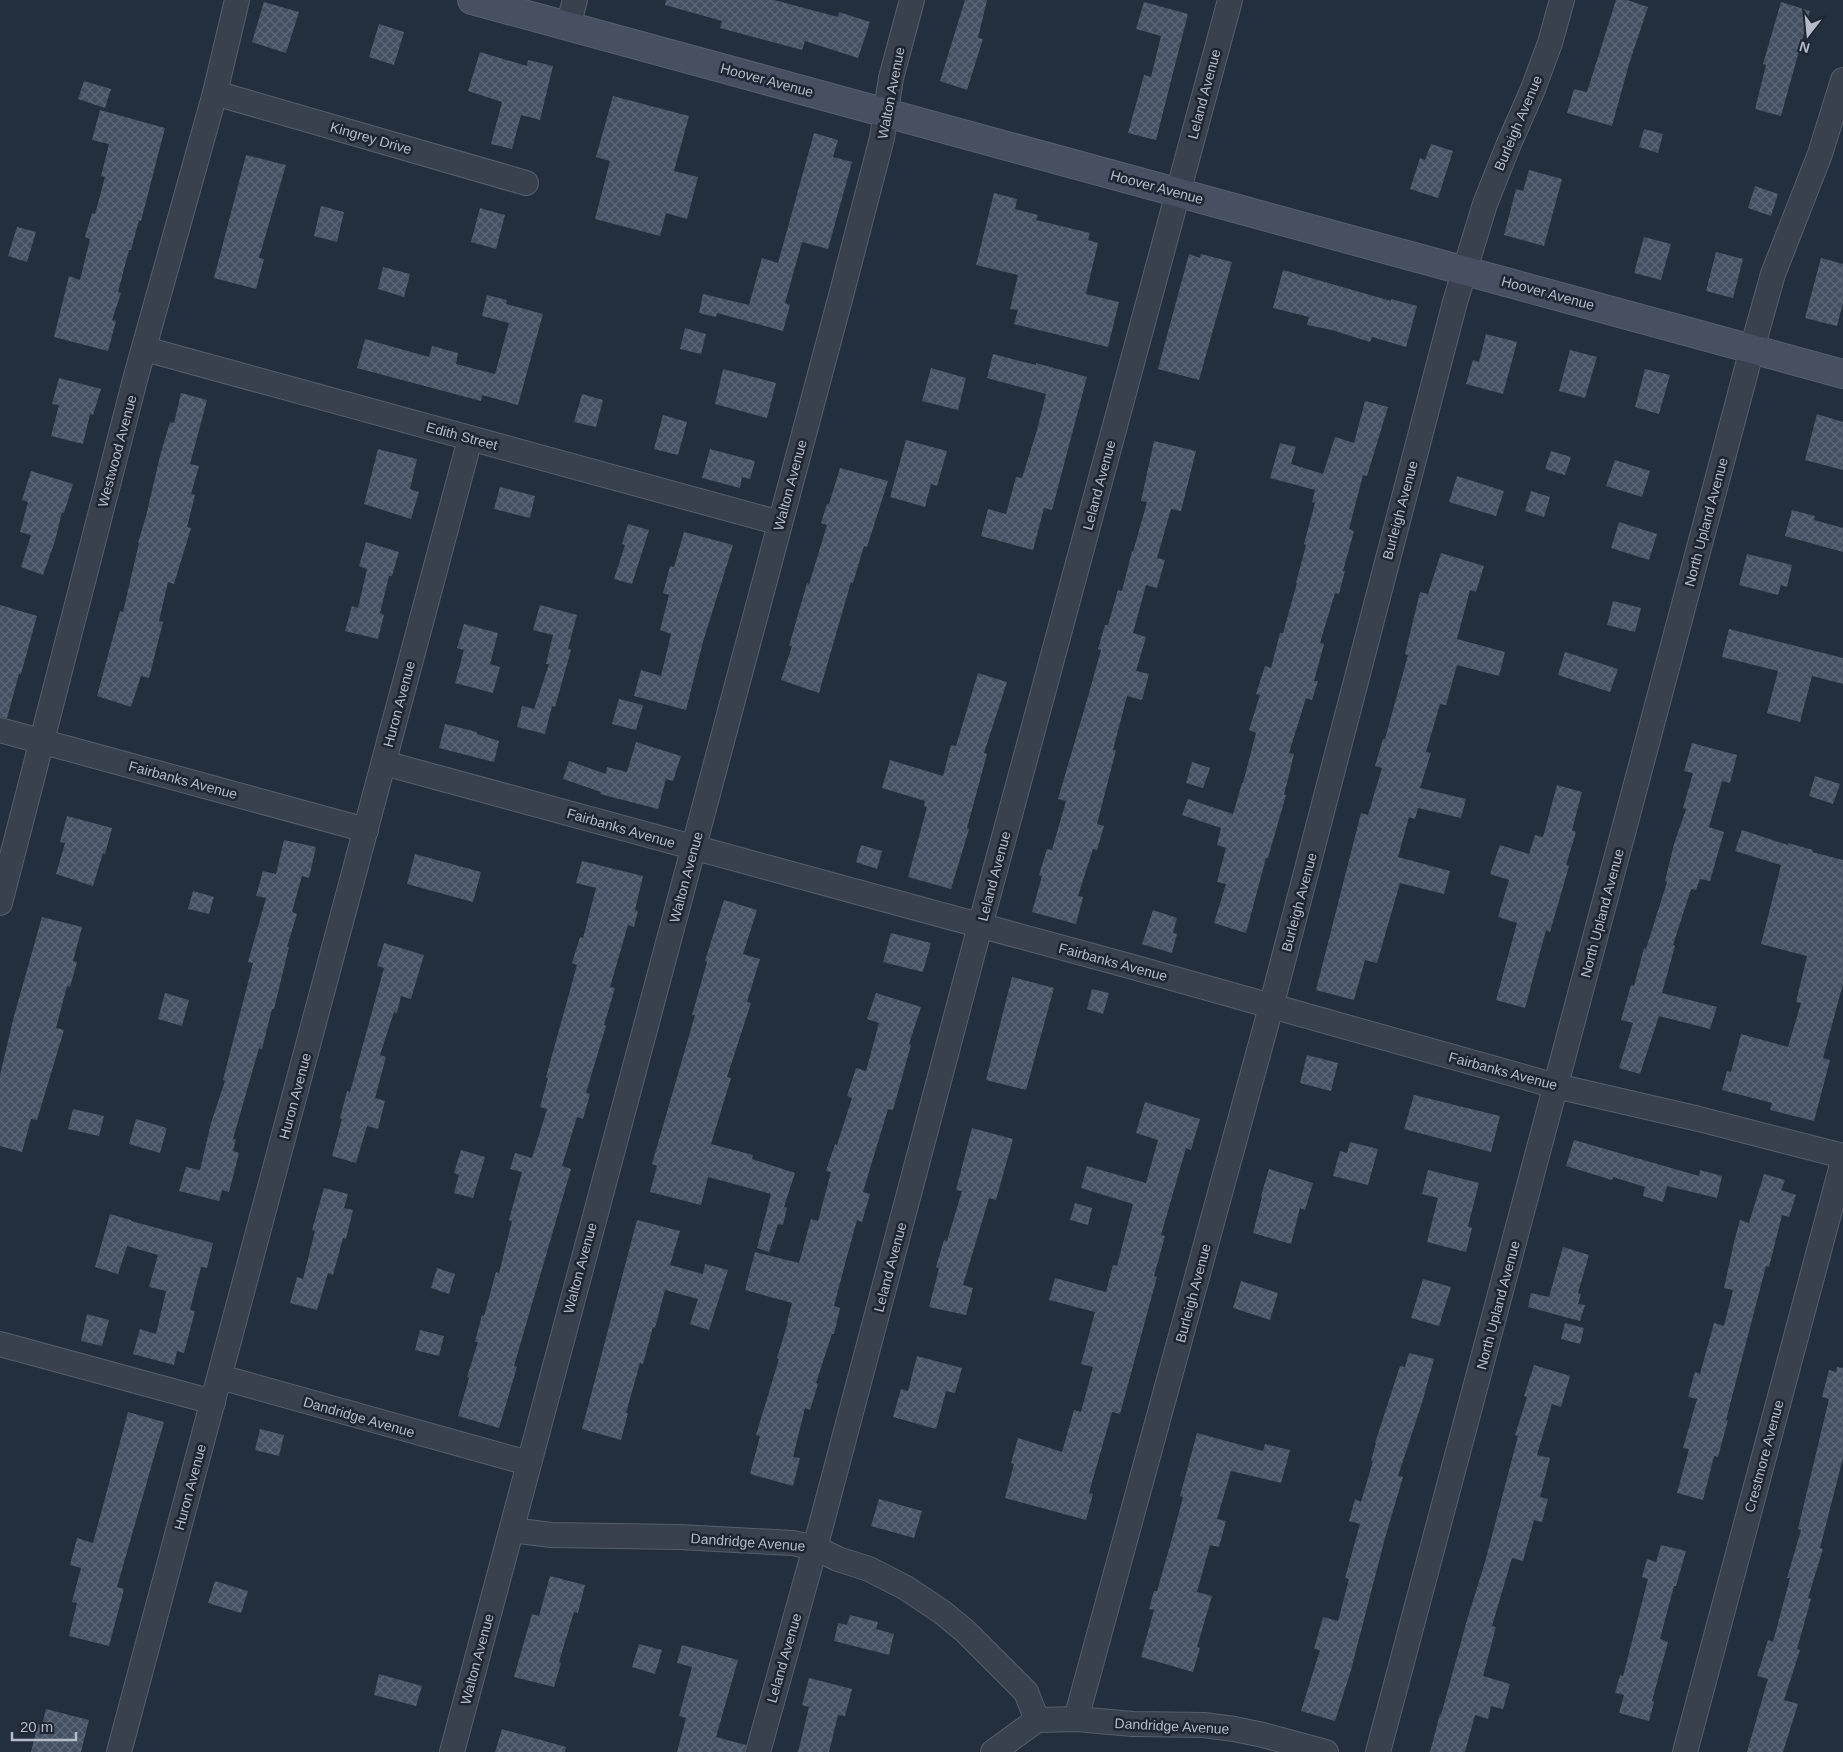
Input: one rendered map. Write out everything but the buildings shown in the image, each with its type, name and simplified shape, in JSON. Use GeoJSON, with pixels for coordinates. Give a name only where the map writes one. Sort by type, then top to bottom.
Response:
{"type":"FeatureCollection","features":[{"type":"Feature","properties":{"kind":"street","name":"Westwood Avenue"},"geometry":{"type":"LineString","coordinates":[[0,903],[179,219],[215,93],[237,0]]}},
{"type":"Feature","properties":{"kind":"street","name":"Hoover Avenue"},"geometry":{"type":"LineString","coordinates":[[472,0],[1843,374]]}},
{"type":"Feature","properties":{"kind":"street"},"geometry":{"type":"LineString","coordinates":[[568,26],[575,0]]}},
{"type":"Feature","properties":{"kind":"street","name":"Walton Avenue"},"geometry":{"type":"LineString","coordinates":[[452,1752],[873,174],[882,138],[891,78],[912,0]]}},
{"type":"Feature","properties":{"kind":"street","name":"Leland Avenue"},"geometry":{"type":"LineString","coordinates":[[758,1752],[815,1548],[980,926],[1230,0]]}},
{"type":"Feature","properties":{"kind":"street","name":"Burleigh Avenue"},"geometry":{"type":"LineString","coordinates":[[1076,1719],[1271,1006],[1465,271],[1485,204],[1533,89],[1550,43],[1562,0]]}},
{"type":"Feature","properties":{"kind":"street","name":"North Upland Avenue"},"geometry":{"type":"LineString","coordinates":[[1378,1752],[1752,349],[1773,274],[1820,154],[1843,80]]}},
{"type":"Feature","properties":{"kind":"street","name":"Kingrey Drive"},"geometry":{"type":"LineString","coordinates":[[215,93],[526,184]]}},
{"type":"Feature","properties":{"kind":"street","name":"Edith Street"},"geometry":{"type":"LineString","coordinates":[[145,349],[780,523]]}},
{"type":"Feature","properties":{"kind":"street","name":"Huron Avenue"},"geometry":{"type":"LineString","coordinates":[[119,1752],[470,439]]}},
{"type":"Feature","properties":{"kind":"street","name":"Fairbanks Avenue"},"geometry":{"type":"LineString","coordinates":[[0,730],[366,830]]}},
{"type":"Feature","properties":{"kind":"street","name":"Fairbanks Avenue"},"geometry":{"type":"LineString","coordinates":[[384,764],[980,926],[1556,1086],[1699,1119],[1843,1156]]}},
{"type":"Feature","properties":{"kind":"street","name":"Crestmore Avenue"},"geometry":{"type":"LineString","coordinates":[[1684,1752],[1843,1161]]}},
{"type":"Feature","properties":{"kind":"street"},"geometry":{"type":"LineString","coordinates":[[0,1344],[214,1402]]}},
{"type":"Feature","properties":{"kind":"street","name":"Dandridge Avenue"},"geometry":{"type":"LineString","coordinates":[[220,1377],[528,1463]]}},
{"type":"Feature","properties":{"kind":"street","name":"Dandridge Avenue"},"geometry":{"type":"LineString","coordinates":[[512,1530],[551,1534],[793,1543],[815,1548],[838,1559],[869,1569],[906,1588],[942,1612],[965,1631],[1026,1692],[1036,1720]]}},
{"type":"Feature","properties":{"kind":"street"},"geometry":{"type":"LineString","coordinates":[[993,1752],[1036,1720],[1076,1719]]}},
{"type":"Feature","properties":{"kind":"street","name":"Dandridge Avenue"},"geometry":{"type":"LineString","coordinates":[[1076,1719],[1134,1724],[1204,1725],[1263,1735],[1326,1752]]}}]}
